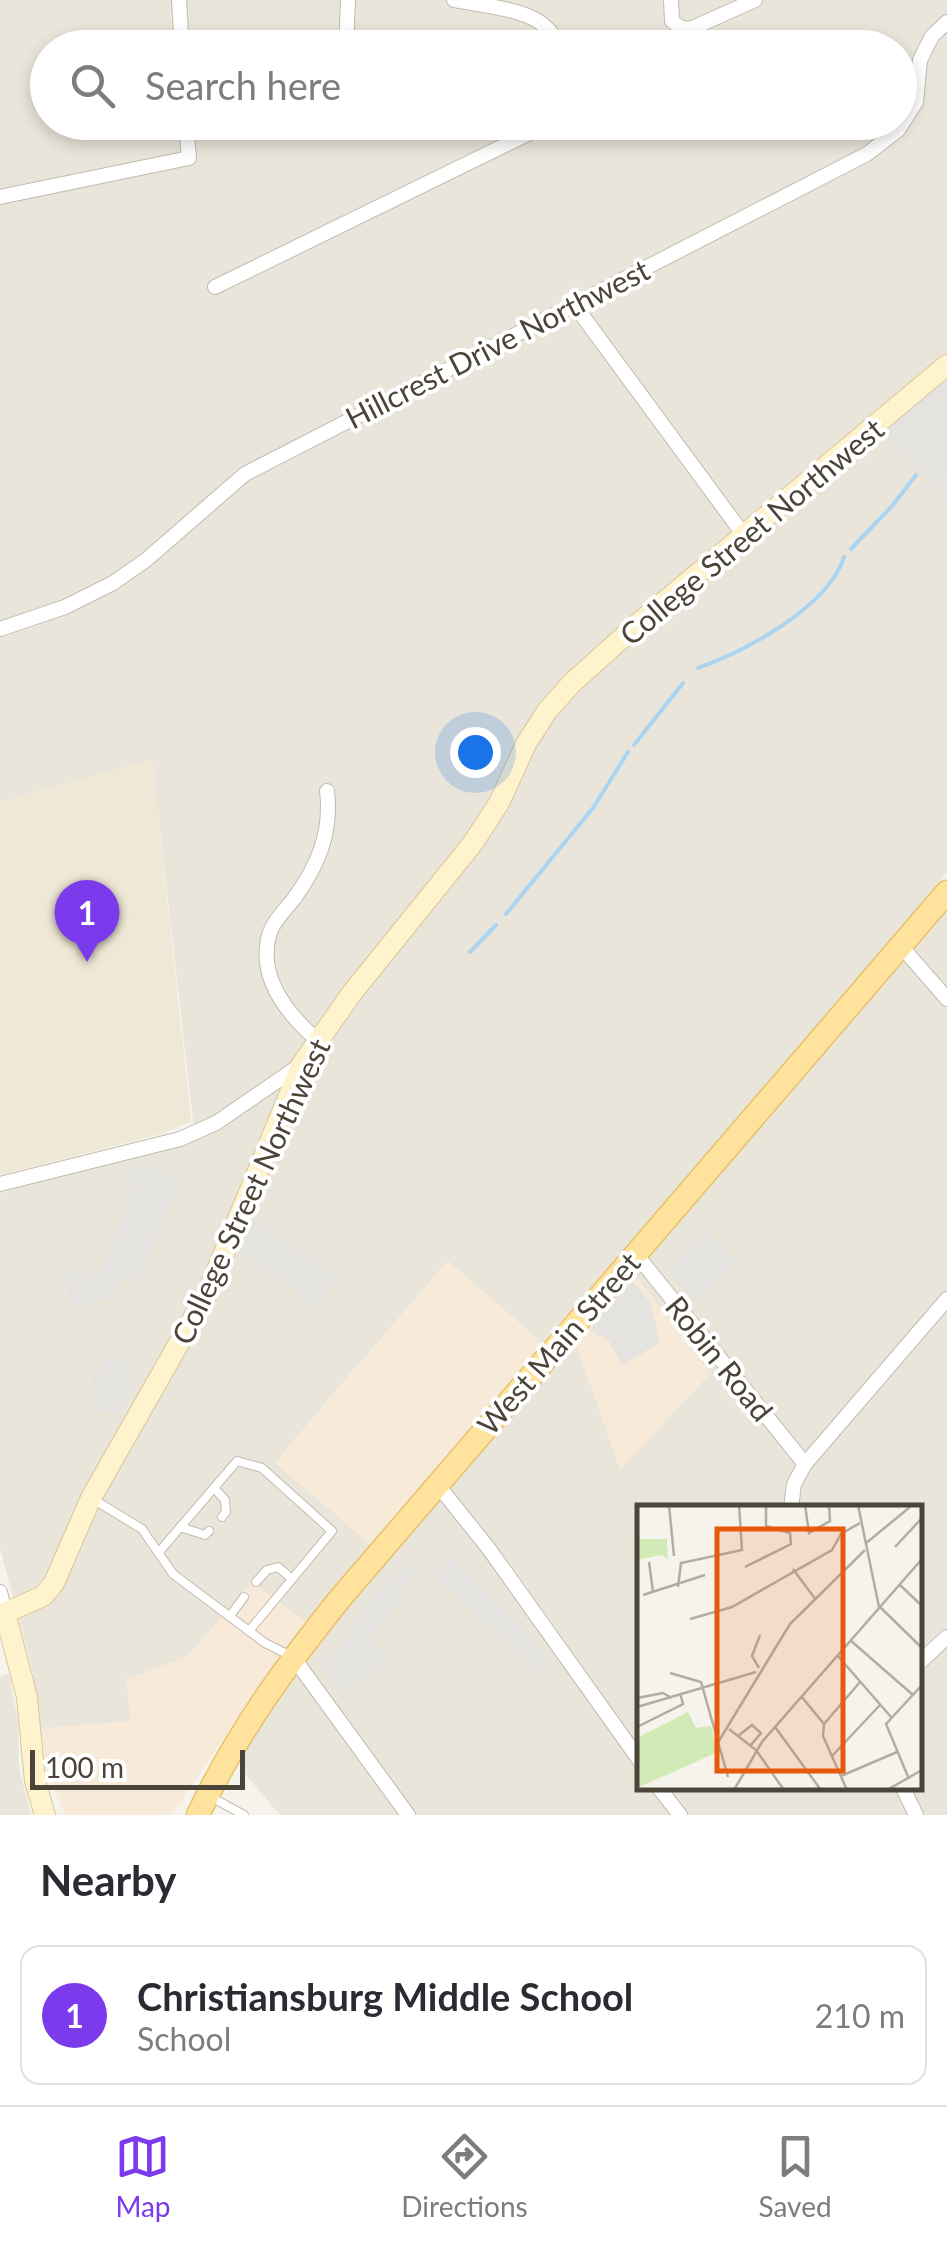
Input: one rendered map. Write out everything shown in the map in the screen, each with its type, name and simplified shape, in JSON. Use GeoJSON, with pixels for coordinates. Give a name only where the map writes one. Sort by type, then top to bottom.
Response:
{"type":"FeatureCollection","features":[{"type":"Feature","properties":{"kind":"main road","name":"West Main Street"},"geometry":{"type":"LineString","coordinates":[[203,1805],[255,1710],[293,1657],[947,892]]}},
{"type":"Feature","properties":{"kind":"street"},"geometry":{"type":"LineString","coordinates":[[179,0],[181,30]]}},
{"type":"Feature","properties":{"kind":"street"},"geometry":{"type":"LineString","coordinates":[[347,30],[348,0]]}},
{"type":"Feature","properties":{"kind":"street"},"geometry":{"type":"LineString","coordinates":[[454,0],[536,18],[550,30]]}},
{"type":"Feature","properties":{"kind":"street"},"geometry":{"type":"LineString","coordinates":[[671,0],[672,21],[690,29],[755,0]]}},
{"type":"Feature","properties":{"kind":"street","name":"Hillcrest Drive Northwest"},"geometry":{"type":"LineString","coordinates":[[917,92],[920,60],[932,36],[947,22]]}},
{"type":"Feature","properties":{"kind":"street"},"geometry":{"type":"LineString","coordinates":[[0,197],[189,158],[188,140]]}},
{"type":"Feature","properties":{"kind":"street"},"geometry":{"type":"LineString","coordinates":[[214,287],[515,140]]}},
{"type":"Feature","properties":{"kind":"street","name":"Hillcrest Drive Northwest"},"geometry":{"type":"LineString","coordinates":[[0,629],[66,607],[112,583],[146,560],[245,474],[867,154],[885,140]]}},
{"type":"Feature","properties":{"kind":"street"},"geometry":{"type":"LineString","coordinates":[[573,304],[743,534]]}},
{"type":"Feature","properties":{"kind":"street","name":"College Street Northwest"},"geometry":{"type":"LineString","coordinates":[[3,1602],[42,1596],[54,1583],[91,1498],[207,1294],[302,1064],[473,843],[499,803],[526,744],[547,711],[626,634],[947,365]]}},
{"type":"Feature","properties":{"kind":"street"},"geometry":{"type":"LineString","coordinates":[[317,1040],[298,1024],[273,988],[268,952],[270,932],[308,876],[327,836],[327,791]]}},
{"type":"Feature","properties":{"kind":"street"},"geometry":{"type":"LineString","coordinates":[[900,946],[947,998]]}},
{"type":"Feature","properties":{"kind":"street"},"geometry":{"type":"LineString","coordinates":[[0,1184],[180,1138],[216,1123],[302,1064]]}},
{"type":"Feature","properties":{"kind":"street","name":"Robin Road"},"geometry":{"type":"LineString","coordinates":[[635,1253],[805,1464]]}},
{"type":"Feature","properties":{"kind":"street"},"geometry":{"type":"LineString","coordinates":[[791,1505],[794,1484],[805,1464],[947,1298]]}},
{"type":"Feature","properties":{"kind":"street"},"geometry":{"type":"LineString","coordinates":[[437,1484],[489,1549],[637,1757]]}},
{"type":"Feature","properties":{"kind":"street"},"geometry":{"type":"LineString","coordinates":[[3,1602],[27,1697],[35,1780],[45,1815]]}},
{"type":"Feature","properties":{"kind":"street"},"geometry":{"type":"LineString","coordinates":[[922,1660],[947,1637]]}},
{"type":"Feature","properties":{"kind":"street"},"geometry":{"type":"LineString","coordinates":[[293,1657],[408,1815]]}},
{"type":"Feature","properties":{"kind":"street"},"geometry":{"type":"LineString","coordinates":[[661,1790],[680,1815]]}},
{"type":"Feature","properties":{"kind":"street"},"geometry":{"type":"LineString","coordinates":[[904,1790],[916,1815]]}},
{"type":"Feature","properties":{"kind":"lane"},"geometry":{"type":"LineString","coordinates":[[159,1552],[237,1462],[262,1468],[332,1532],[249,1631]]}},
{"type":"Feature","properties":{"kind":"lane"},"geometry":{"type":"LineString","coordinates":[[214,1488],[225,1500],[226,1512],[222,1517]]}},
{"type":"Feature","properties":{"kind":"lane"},"geometry":{"type":"LineString","coordinates":[[91,1498],[142,1529],[173,1574],[249,1631],[293,1657]]}},
{"type":"Feature","properties":{"kind":"lane"},"geometry":{"type":"LineString","coordinates":[[180,1528],[206,1535],[209,1531]]}},
{"type":"Feature","properties":{"kind":"lane"},"geometry":{"type":"LineString","coordinates":[[256,1582],[267,1570],[278,1567],[292,1579]]}},
{"type":"Feature","properties":{"kind":"lane"},"geometry":{"type":"LineString","coordinates":[[230,1616],[244,1598]]}},
{"type":"Feature","properties":{"kind":"lane"},"geometry":{"type":"LineString","coordinates":[[203,1805],[244,1815]]}},
{"type":"Feature","properties":{"kind":"shaded area"},"geometry":{"type":"Polygon","coordinates":[[[0,0],[947,0],[947,872],[805,1042],[542,1343],[448,1261],[334,1393],[276,1462],[371,1545],[305,1622],[252,1582],[188,1656],[126,1680],[132,1721],[40,1729],[32,1669],[0,1548],[0,1193],[195,1139],[152,760],[0,802],[0,0]]]}},
{"type":"Feature","properties":{"kind":"shaded area"},"geometry":{"type":"Polygon","coordinates":[[[947,382],[945,498],[881,432],[947,382]]]}},
{"type":"Feature","properties":{"kind":"shaded area"},"geometry":{"type":"Polygon","coordinates":[[[152,759],[191,1121],[161,1134],[0,1175],[0,802],[152,759]]]}},
{"type":"Feature","properties":{"kind":"shaded area"},"geometry":{"type":"Polygon","coordinates":[[[947,912],[947,1815],[280,1815],[240,1768],[255,1731],[285,1685],[358,1594],[575,1341],[710,1374],[633,1273],[947,912]]]}},
{"type":"Feature","properties":{"kind":"shaded area"},"geometry":{"type":"Polygon","coordinates":[[[146,1164],[181,1179],[138,1282],[121,1278],[112,1298],[71,1307],[64,1272],[86,1267],[90,1276],[102,1271],[131,1193],[126,1170],[146,1164]]]}},
{"type":"Feature","properties":{"kind":"shaded area"},"geometry":{"type":"Polygon","coordinates":[[[251,1217],[337,1276],[317,1309],[300,1293],[236,1251],[251,1217]]]}},
{"type":"Feature","properties":{"kind":"shaded area"},"geometry":{"type":"Polygon","coordinates":[[[706,1230],[736,1260],[696,1302],[668,1271],[706,1230]]]}},
{"type":"Feature","properties":{"kind":"shaded area"},"geometry":{"type":"Polygon","coordinates":[[[448,1261],[542,1343],[371,1545],[275,1463],[448,1261]]]}},
{"type":"Feature","properties":{"kind":"shaded area"},"geometry":{"type":"Polygon","coordinates":[[[633,1273],[710,1374],[620,1470],[575,1341],[633,1273]]]}},
{"type":"Feature","properties":{"kind":"shaded area"},"geometry":{"type":"Polygon","coordinates":[[[631,1279],[650,1302],[660,1342],[622,1366],[609,1341],[591,1331],[596,1317],[631,1279]]]}},
{"type":"Feature","properties":{"kind":"shaded area"},"geometry":{"type":"Polygon","coordinates":[[[127,1356],[132,1365],[130,1391],[121,1410],[99,1413],[91,1373],[102,1371],[101,1362],[127,1356]]]}},
{"type":"Feature","properties":{"kind":"shaded area"},"geometry":{"type":"Polygon","coordinates":[[[450,1557],[534,1641],[549,1661],[539,1673],[433,1575],[450,1557]]]}},
{"type":"Feature","properties":{"kind":"shaded area"},"geometry":{"type":"Polygon","coordinates":[[[406,1560],[418,1571],[397,1593],[402,1600],[369,1637],[392,1659],[343,1693],[321,1663],[351,1636],[355,1618],[406,1560]]]}},
{"type":"Feature","properties":{"kind":"shaded area"},"geometry":{"type":"Polygon","coordinates":[[[252,1582],[305,1622],[172,1815],[65,1815],[47,1774],[40,1729],[131,1721],[126,1680],[188,1656],[252,1582]]]}},
{"type":"Feature","properties":{"kind":"shaded area"},"geometry":{"type":"Polygon","coordinates":[[[9,1673],[18,1722],[19,1768],[31,1815],[0,1815],[0,1677],[9,1673]]]}},
{"type":"Feature","properties":{"kind":"waterway"},"geometry":{"type":"LineString","coordinates":[[851,549],[916,475]]}},
{"type":"Feature","properties":{"kind":"waterway"},"geometry":{"type":"LineString","coordinates":[[698,668],[761,639],[803,610],[835,575],[844,557]]}},
{"type":"Feature","properties":{"kind":"waterway"},"geometry":{"type":"LineString","coordinates":[[634,745],[683,683]]}},
{"type":"Feature","properties":{"kind":"waterway"},"geometry":{"type":"LineString","coordinates":[[506,914],[593,808],[628,752]]}},
{"type":"Feature","properties":{"kind":"waterway"},"geometry":{"type":"LineString","coordinates":[[470,952],[496,925]]}},
{"type":"Feature","properties":{"kind":"place","name":"Christiansburg Middle School"},"geometry":{"type":"Point","coordinates":[87,962]}}]}
